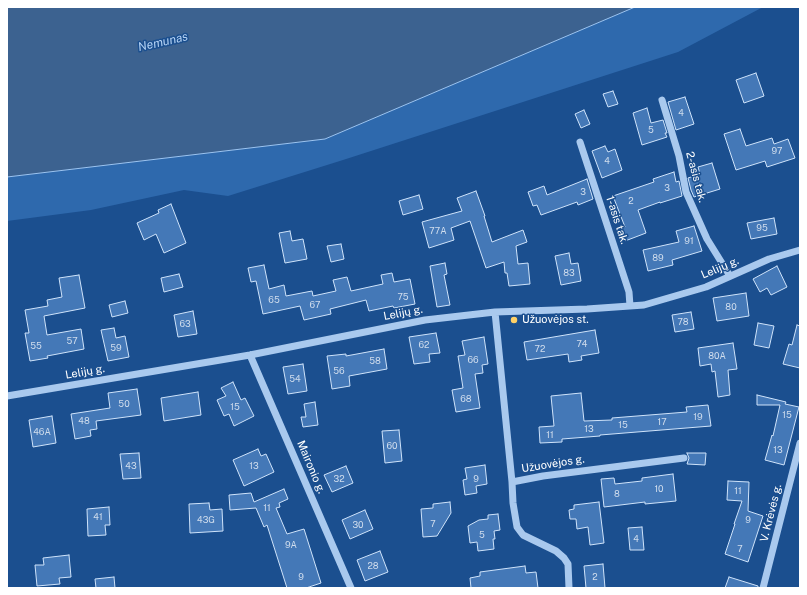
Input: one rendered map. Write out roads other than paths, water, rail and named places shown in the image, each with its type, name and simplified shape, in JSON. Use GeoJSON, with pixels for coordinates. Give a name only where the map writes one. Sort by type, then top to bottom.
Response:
{"type":"FeatureCollection","features":[{"type":"Feature","properties":{"kind":"street","name":"2-asis tak."},"geometry":{"type":"LineString","coordinates":[[662,100],[679,156],[686,192],[707,238],[730,276]]}},
{"type":"Feature","properties":{"kind":"street","name":"1-asis tak."},"geometry":{"type":"LineString","coordinates":[[580,142],[629,292],[630,306]]}},
{"type":"Feature","properties":{"kind":"street","name":"Lelijų g."},"geometry":{"type":"LineString","coordinates":[[7,396],[250,355],[426,320],[495,312],[587,309],[644,305],[706,287],[768,259],[800,250]]}},
{"type":"Feature","properties":{"kind":"street"},"geometry":{"type":"LineString","coordinates":[[495,312],[512,482]]}},
{"type":"Feature","properties":{"kind":"street","name":"Maironio g."},"geometry":{"type":"LineString","coordinates":[[250,355],[351,588]]}},
{"type":"Feature","properties":{"kind":"street","name":"V. Krėvės g."},"geometry":{"type":"LineString","coordinates":[[763,588],[800,443]]}},
{"type":"Feature","properties":{"kind":"street","name":"Užuovėjos g."},"geometry":{"type":"LineString","coordinates":[[569,588],[568,564],[564,558],[556,551],[522,535],[516,527],[512,482],[544,476],[684,458]]}},
{"type":"Feature","properties":{"kind":"water","name":"Nemunas"},"geometry":{"type":"Polygon","coordinates":[[[7,7],[635,7],[325,139],[7,177],[7,7]]]}},
{"type":"Feature","properties":{"kind":"place","name":"Užuovėjos st."},"geometry":{"type":"Point","coordinates":[514,320]}}]}
